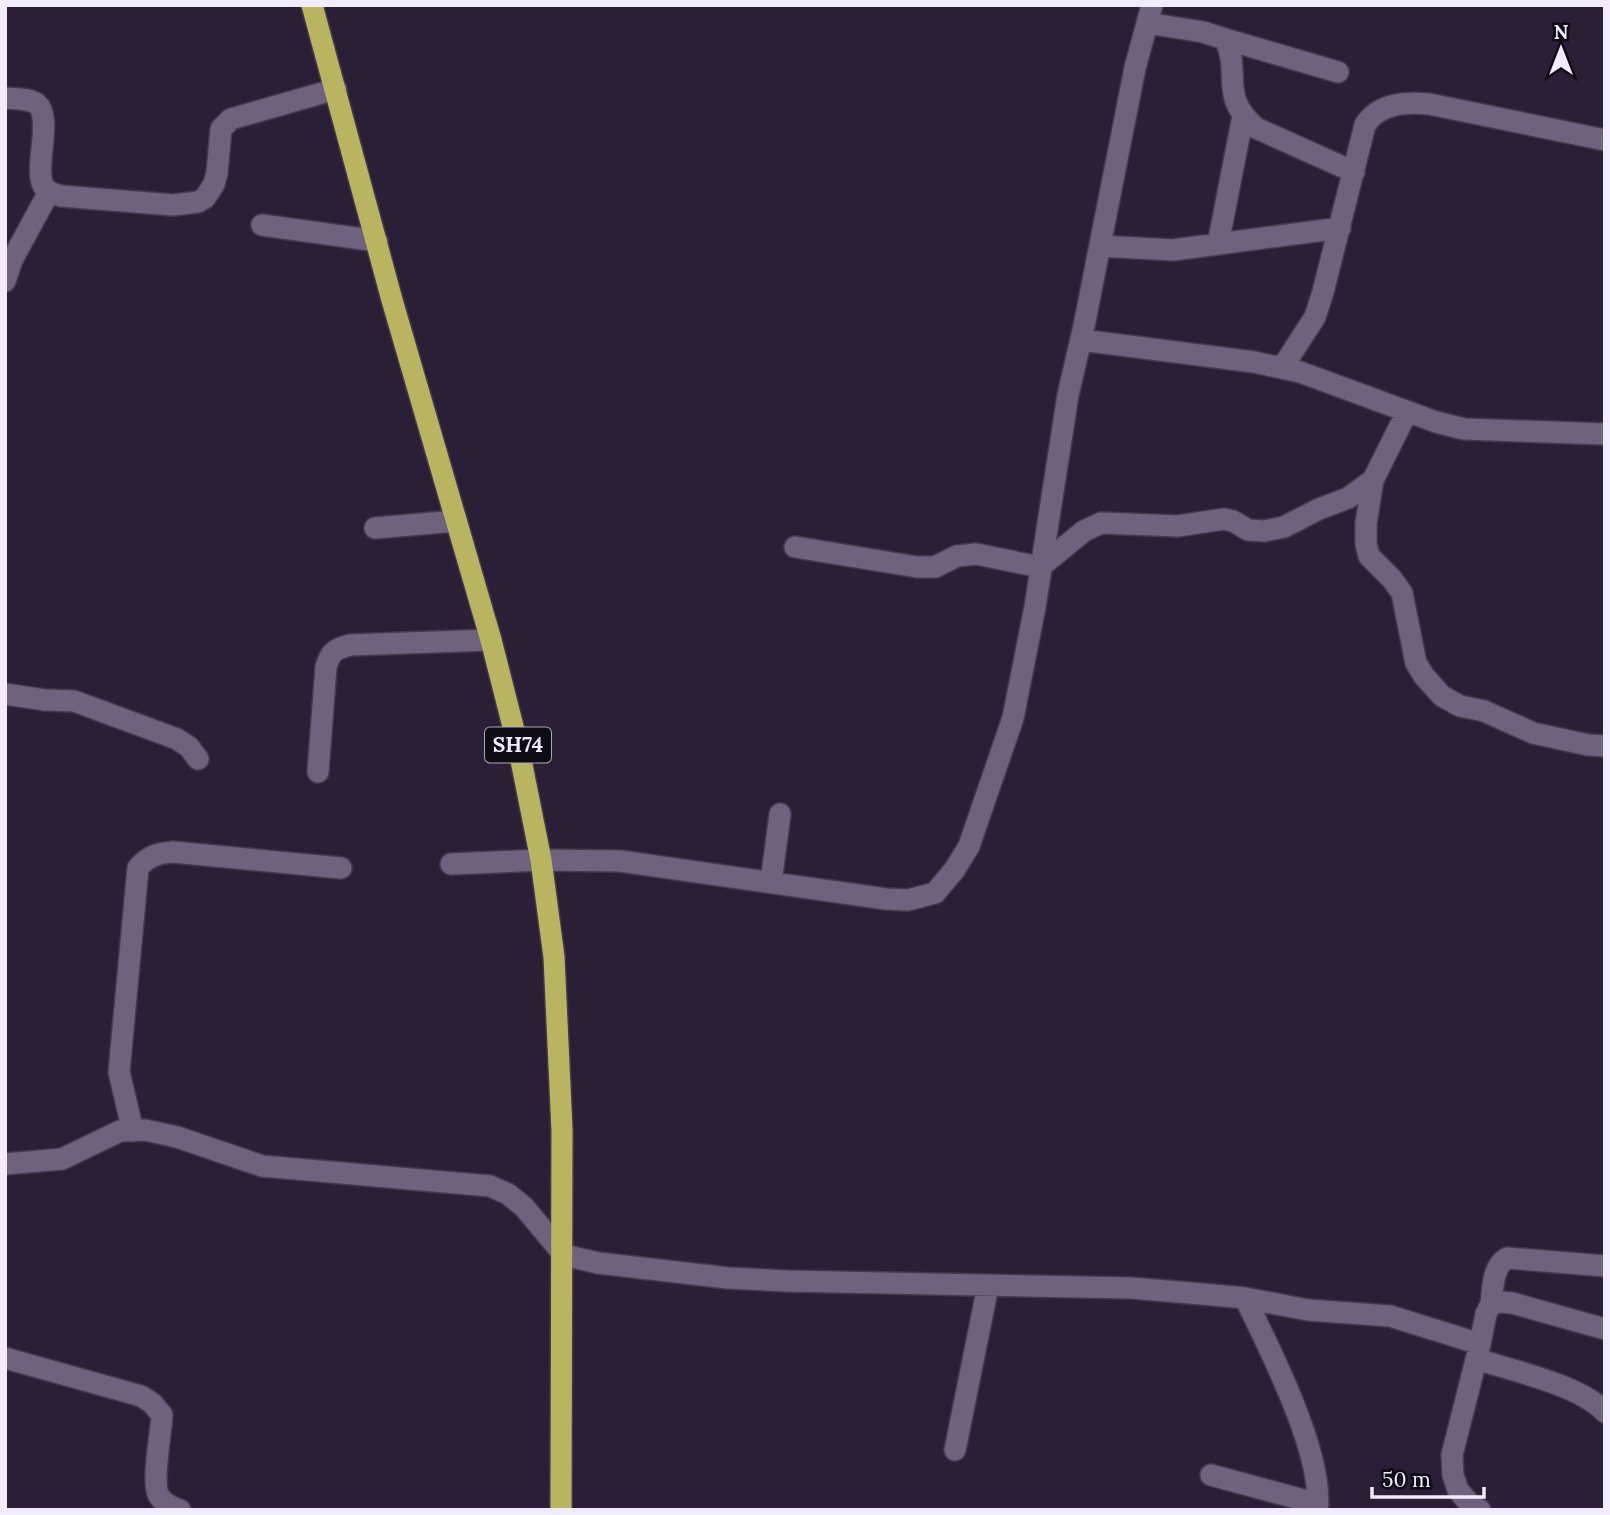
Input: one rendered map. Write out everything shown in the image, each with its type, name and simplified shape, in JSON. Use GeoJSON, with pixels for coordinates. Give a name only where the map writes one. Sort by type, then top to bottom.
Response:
{"type":"FeatureCollection","features":[{"type":"Feature","properties":{"kind":"highway","name":"SH74"},"geometry":{"type":"LineString","coordinates":[[312,5],[491,640],[519,750],[541,860],[553,945],[562,1130],[564,1255],[561,1510]]}},
{"type":"Feature","properties":{"kind":"street"},"geometry":{"type":"LineString","coordinates":[[451,864],[541,860],[620,861],[886,899],[908,900],[934,892],[955,869],[968,846],[1013,718],[1068,394],[1132,80],[1150,14],[1338,72]]}},
{"type":"Feature","properties":{"kind":"street"},"geometry":{"type":"LineString","coordinates":[[1226,39],[1232,55],[1233,90],[1243,116],[1256,128],[1354,172]]}},
{"type":"Feature","properties":{"kind":"street"},"geometry":{"type":"LineString","coordinates":[[5,98],[25,99],[40,108],[43,118],[41,174],[43,185],[49,192],[61,196],[173,205],[198,202],[205,198],[214,184],[219,139],[224,124],[240,116],[336,89]]}},
{"type":"Feature","properties":{"kind":"street"},"geometry":{"type":"LineString","coordinates":[[1282,368],[1315,317],[1365,125],[1380,109],[1401,104],[1429,104],[1605,139]]}},
{"type":"Feature","properties":{"kind":"street"},"geometry":{"type":"LineString","coordinates":[[1217,244],[1243,116]]}},
{"type":"Feature","properties":{"kind":"street"},"geometry":{"type":"LineString","coordinates":[[5,281],[12,260],[49,192]]}},
{"type":"Feature","properties":{"kind":"street"},"geometry":{"type":"LineString","coordinates":[[262,225],[377,241]]}},
{"type":"Feature","properties":{"kind":"street"},"geometry":{"type":"LineString","coordinates":[[1100,246],[1173,250],[1340,228]]}},
{"type":"Feature","properties":{"kind":"street"},"geometry":{"type":"LineString","coordinates":[[1081,340],[1254,362],[1300,372],[1407,412],[1464,429],[1605,434]]}},
{"type":"Feature","properties":{"kind":"street"},"geometry":{"type":"LineString","coordinates":[[1407,412],[1373,480],[1366,523],[1366,544],[1369,556],[1402,593],[1411,649],[1424,676],[1442,696],[1460,706],[1495,715],[1533,733],[1605,746]]}},
{"type":"Feature","properties":{"kind":"street"},"geometry":{"type":"LineString","coordinates":[[1040,567],[1084,531],[1101,523],[1178,526],[1224,519],[1248,530],[1264,531],[1284,527],[1348,498],[1373,480]]}},
{"type":"Feature","properties":{"kind":"street"},"geometry":{"type":"LineString","coordinates":[[375,528],[456,521]]}},
{"type":"Feature","properties":{"kind":"street"},"geometry":{"type":"LineString","coordinates":[[795,547],[917,567],[934,567],[957,556],[976,554],[1040,567]]}},
{"type":"Feature","properties":{"kind":"street"},"geometry":{"type":"LineString","coordinates":[[318,772],[326,667],[329,656],[335,649],[350,645],[491,640]]}},
{"type":"Feature","properties":{"kind":"street"},"geometry":{"type":"LineString","coordinates":[[5,694],[74,701],[177,739],[189,747],[198,759]]}},
{"type":"Feature","properties":{"kind":"street"},"geometry":{"type":"LineString","coordinates":[[771,882],[780,814]]}},
{"type":"Feature","properties":{"kind":"street"},"geometry":{"type":"LineString","coordinates":[[133,1131],[119,1072],[138,868],[145,859],[159,853],[173,852],[341,868]]}},
{"type":"Feature","properties":{"kind":"street"},"geometry":{"type":"LineString","coordinates":[[5,1164],[62,1159],[120,1131],[145,1130],[177,1137],[262,1167],[490,1186],[508,1194],[524,1208],[564,1255],[597,1264],[787,1282],[1131,1288],[1245,1298],[1308,1310],[1390,1316],[1571,1390],[1594,1401],[1605,1412]]}},
{"type":"Feature","properties":{"kind":"street"},"geometry":{"type":"LineString","coordinates":[[1480,1510],[1469,1503],[1458,1490],[1453,1475],[1452,1455],[1500,1262],[1507,1258],[1605,1266]]}},
{"type":"Feature","properties":{"kind":"street"},"geometry":{"type":"LineString","coordinates":[[955,1450],[988,1286]]}},
{"type":"Feature","properties":{"kind":"street"},"geometry":{"type":"LineString","coordinates":[[1210,1475],[1317,1507],[1317,1482],[1289,1391],[1245,1298]]}},
{"type":"Feature","properties":{"kind":"street"},"geometry":{"type":"LineString","coordinates":[[1491,1304],[1512,1303],[1605,1329]]}},
{"type":"Feature","properties":{"kind":"street"},"geometry":{"type":"LineString","coordinates":[[5,1359],[141,1396],[152,1403],[162,1415],[156,1482],[158,1496],[168,1505],[180,1510]]}}]}
